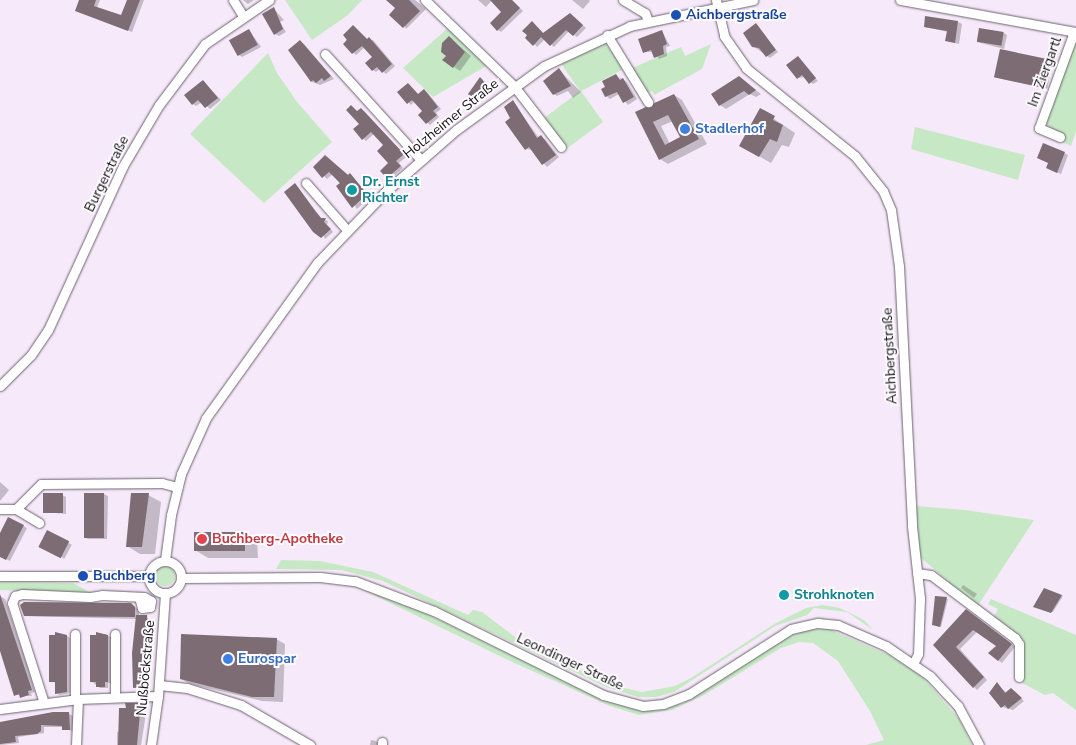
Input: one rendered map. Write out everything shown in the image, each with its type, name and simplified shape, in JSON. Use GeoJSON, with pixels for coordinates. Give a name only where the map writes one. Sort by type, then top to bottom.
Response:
{"type":"FeatureCollection","features":[{"type":"Feature","properties":{"kind":"street"},"geometry":{"type":"LineString","coordinates":[[233,0],[243,16]]}},
{"type":"Feature","properties":{"kind":"street","name":"Burgerstraße"},"geometry":{"type":"LineString","coordinates":[[0,386],[31,354],[48,330],[123,166],[159,106],[205,44],[243,16],[269,0]]}},
{"type":"Feature","properties":{"kind":"street"},"geometry":{"type":"LineString","coordinates":[[425,0],[514,86],[561,147]]}},
{"type":"Feature","properties":{"kind":"street"},"geometry":{"type":"LineString","coordinates":[[623,0],[645,13],[648,21]]}},
{"type":"Feature","properties":{"kind":"street","name":"Holzheimer Straße"},"geometry":{"type":"LineString","coordinates":[[165,560],[177,487],[196,435],[220,397],[288,300],[347,230],[421,160],[514,86],[544,66],[607,35],[648,21],[716,4],[753,0]]}},
{"type":"Feature","properties":{"kind":"street"},"geometry":{"type":"LineString","coordinates":[[900,0],[1075,32]]}},
{"type":"Feature","properties":{"kind":"street","name":"Aichbergstraße"},"geometry":{"type":"LineString","coordinates":[[716,4],[724,36],[746,68],[855,156],[883,191],[891,210],[899,266],[912,526],[917,573],[920,640],[914,662]]}},
{"type":"Feature","properties":{"kind":"street","name":"Im Ziergartl"},"geometry":{"type":"LineString","coordinates":[[1060,137],[1039,128],[1075,32]]}},
{"type":"Feature","properties":{"kind":"street"},"geometry":{"type":"LineString","coordinates":[[607,35],[648,102]]}},
{"type":"Feature","properties":{"kind":"street"},"geometry":{"type":"LineString","coordinates":[[325,54],[421,160]]}},
{"type":"Feature","properties":{"kind":"street"},"geometry":{"type":"LineString","coordinates":[[306,183],[347,230]]}},
{"type":"Feature","properties":{"kind":"street"},"geometry":{"type":"LineString","coordinates":[[16,509],[41,484],[162,483],[177,487]]}},
{"type":"Feature","properties":{"kind":"street"},"geometry":{"type":"LineString","coordinates":[[0,509],[16,509],[39,522]]}},
{"type":"Feature","properties":{"kind":"street"},"geometry":{"type":"LineString","coordinates":[[165,560],[177,565],[182,578],[176,590],[165,593],[153,589],[148,576],[154,564],[165,560]]}},
{"type":"Feature","properties":{"kind":"street"},"geometry":{"type":"LineString","coordinates":[[917,573],[930,575],[1015,638],[1019,644],[1019,677]]}},
{"type":"Feature","properties":{"kind":"street"},"geometry":{"type":"LineString","coordinates":[[0,576],[148,576]]}},
{"type":"Feature","properties":{"kind":"street","name":"Leondinger Straße"},"geometry":{"type":"LineString","coordinates":[[182,578],[320,577],[355,581],[434,611],[603,695],[642,706],[663,704],[689,694],[783,633],[801,625],[838,625],[914,662],[958,706],[979,745]]}},
{"type":"Feature","properties":{"kind":"street","name":"Nußböckstraße"},"geometry":{"type":"LineString","coordinates":[[151,745],[158,696],[165,593]]}},
{"type":"Feature","properties":{"kind":"street"},"geometry":{"type":"LineString","coordinates":[[44,703],[12,603],[15,596],[140,597]]}},
{"type":"Feature","properties":{"kind":"street"},"geometry":{"type":"LineString","coordinates":[[75,634],[76,745]]}},
{"type":"Feature","properties":{"kind":"street"},"geometry":{"type":"LineString","coordinates":[[115,696],[116,634]]}},
{"type":"Feature","properties":{"kind":"street"},"geometry":{"type":"LineString","coordinates":[[159,685],[188,688],[241,705],[310,745]]}},
{"type":"Feature","properties":{"kind":"street"},"geometry":{"type":"LineString","coordinates":[[0,709],[76,699],[115,696],[158,696]]}},
{"type":"Feature","properties":{"kind":"green space"},"geometry":{"type":"Polygon","coordinates":[[[285,0],[362,0],[348,15],[312,40],[285,0]]]}},
{"type":"Feature","properties":{"kind":"green space"},"geometry":{"type":"Polygon","coordinates":[[[448,28],[488,65],[433,97],[403,68],[448,28]]]}},
{"type":"Feature","properties":{"kind":"green space"},"geometry":{"type":"Polygon","coordinates":[[[604,42],[624,69],[581,91],[603,122],[566,149],[543,119],[580,91],[560,62],[604,42]]]}},
{"type":"Feature","properties":{"kind":"green space"},"geometry":{"type":"Polygon","coordinates":[[[1076,42],[1076,131],[1071,146],[1060,141],[1045,122],[1076,42]]]}},
{"type":"Feature","properties":{"kind":"green space"},"geometry":{"type":"Polygon","coordinates":[[[711,44],[702,69],[654,95],[652,91],[647,93],[630,69],[681,47],[685,56],[711,44]]]}},
{"type":"Feature","properties":{"kind":"green space"},"geometry":{"type":"Polygon","coordinates":[[[268,53],[277,73],[297,102],[332,142],[264,203],[190,134],[268,53]]]}},
{"type":"Feature","properties":{"kind":"green space"},"geometry":{"type":"Polygon","coordinates":[[[915,127],[1025,155],[1018,180],[911,149],[915,127]]]}},
{"type":"Feature","properties":{"kind":"green space"},"geometry":{"type":"Polygon","coordinates":[[[915,506],[965,510],[1034,520],[977,607],[919,556],[915,506]]]}},
{"type":"Feature","properties":{"kind":"green space"},"geometry":{"type":"Polygon","coordinates":[[[281,560],[320,561],[373,572],[468,615],[473,610],[482,612],[519,640],[611,685],[642,692],[675,686],[691,678],[776,623],[806,608],[823,605],[840,608],[864,620],[873,630],[847,612],[814,608],[807,615],[775,626],[674,692],[656,697],[638,697],[606,687],[383,581],[341,570],[276,569],[281,560]]]}},
{"type":"Feature","properties":{"kind":"green space"},"geometry":{"type":"Polygon","coordinates":[[[165,566],[172,569],[175,576],[172,583],[165,586],[158,583],[155,576],[158,569],[165,566]]]}},
{"type":"Feature","properties":{"kind":"green space"},"geometry":{"type":"Polygon","coordinates":[[[0,582],[73,583],[91,593],[0,590],[0,582]]]}},
{"type":"Feature","properties":{"kind":"green space"},"geometry":{"type":"Polygon","coordinates":[[[357,587],[415,608],[597,697],[641,711],[659,710],[683,703],[788,635],[808,629],[829,629],[891,656],[922,676],[959,719],[972,745],[866,745],[884,740],[870,711],[838,661],[813,643],[799,642],[781,648],[704,695],[672,710],[639,715],[610,706],[508,660],[357,587]]]}},
{"type":"Feature","properties":{"kind":"green space"},"geometry":{"type":"Polygon","coordinates":[[[991,599],[1076,635],[1076,710],[1053,693],[1045,695],[1022,683],[1022,654],[994,617],[998,609],[988,604],[991,599]]]}},
{"type":"Feature","properties":{"kind":"building"},"geometry":{"type":"Polygon","coordinates":[[[79,0],[96,0],[94,6],[121,15],[127,0],[140,0],[128,31],[75,11],[79,0]]]}},
{"type":"Feature","properties":{"kind":"building"},"geometry":{"type":"Polygon","coordinates":[[[386,0],[409,0],[420,11],[403,28],[389,15],[395,8],[386,0]]]}},
{"type":"Feature","properties":{"kind":"building"},"geometry":{"type":"Polygon","coordinates":[[[490,0],[512,0],[520,8],[497,31],[490,23],[501,12],[490,0]]]}},
{"type":"Feature","properties":{"kind":"building"},"geometry":{"type":"Polygon","coordinates":[[[274,7],[283,29],[274,35],[262,14],[274,7]]]}},
{"type":"Feature","properties":{"kind":"building"},"geometry":{"type":"Polygon","coordinates":[[[570,13],[583,25],[573,36],[566,30],[550,46],[541,37],[533,46],[525,38],[527,35],[522,31],[532,21],[543,33],[570,13]]]}},
{"type":"Feature","properties":{"kind":"building"},"geometry":{"type":"Polygon","coordinates":[[[925,16],[958,21],[955,43],[945,41],[947,31],[924,27],[925,16]]]}},
{"type":"Feature","properties":{"kind":"building"},"geometry":{"type":"Polygon","coordinates":[[[756,23],[776,50],[766,57],[759,48],[752,47],[743,33],[756,23]]]}},
{"type":"Feature","properties":{"kind":"building"},"geometry":{"type":"Polygon","coordinates":[[[353,25],[367,39],[369,37],[392,64],[382,73],[377,67],[372,71],[365,63],[372,57],[362,46],[352,54],[343,44],[347,40],[343,35],[353,25]]]}},
{"type":"Feature","properties":{"kind":"building"},"geometry":{"type":"Polygon","coordinates":[[[979,28],[1004,32],[1002,46],[977,42],[979,28]]]}},
{"type":"Feature","properties":{"kind":"building"},"geometry":{"type":"Polygon","coordinates":[[[249,29],[258,45],[238,56],[229,40],[249,29]]]}},
{"type":"Feature","properties":{"kind":"building"},"geometry":{"type":"Polygon","coordinates":[[[662,30],[667,44],[663,46],[664,54],[654,58],[651,50],[643,53],[638,39],[662,30]]]}},
{"type":"Feature","properties":{"kind":"building"},"geometry":{"type":"Polygon","coordinates":[[[449,36],[465,52],[453,68],[442,60],[446,56],[441,52],[442,43],[449,36]]]}},
{"type":"Feature","properties":{"kind":"building"},"geometry":{"type":"Polygon","coordinates":[[[300,40],[331,76],[324,81],[322,78],[316,83],[313,80],[311,82],[288,50],[300,40]]]}},
{"type":"Feature","properties":{"kind":"building"},"geometry":{"type":"Polygon","coordinates":[[[1000,49],[1052,60],[1046,88],[994,77],[1000,49]]]}},
{"type":"Feature","properties":{"kind":"building"},"geometry":{"type":"Polygon","coordinates":[[[798,56],[816,78],[809,84],[802,75],[797,79],[786,65],[798,56]]]}},
{"type":"Feature","properties":{"kind":"building"},"geometry":{"type":"Polygon","coordinates":[[[559,68],[571,86],[553,95],[543,81],[559,68]]]}},
{"type":"Feature","properties":{"kind":"building"},"geometry":{"type":"Polygon","coordinates":[[[616,74],[620,80],[623,78],[634,97],[623,103],[617,92],[605,97],[601,89],[605,87],[602,81],[616,74]]]}},
{"type":"Feature","properties":{"kind":"building"},"geometry":{"type":"Polygon","coordinates":[[[739,76],[756,90],[749,95],[744,91],[719,106],[711,94],[739,76]]]}},
{"type":"Feature","properties":{"kind":"building"},"geometry":{"type":"Polygon","coordinates":[[[480,77],[490,89],[474,101],[468,94],[480,77]]]}},
{"type":"Feature","properties":{"kind":"building"},"geometry":{"type":"Polygon","coordinates":[[[203,80],[218,98],[205,108],[198,100],[192,105],[184,95],[203,80]]]}},
{"type":"Feature","properties":{"kind":"building"},"geometry":{"type":"Polygon","coordinates":[[[408,83],[418,94],[424,89],[438,107],[433,111],[437,115],[426,124],[418,115],[422,111],[412,100],[407,104],[397,92],[408,83]]]}},
{"type":"Feature","properties":{"kind":"building","name":"Stadlerhof"},"geometry":{"type":"Polygon","coordinates":[[[674,94],[699,139],[659,160],[635,112],[674,94]],[[668,115],[653,122],[665,145],[680,137],[668,115]]]}},
{"type":"Feature","properties":{"kind":"building"},"geometry":{"type":"Polygon","coordinates":[[[513,100],[537,138],[541,135],[556,155],[542,165],[529,147],[525,150],[505,122],[510,118],[504,107],[513,100]]]}},
{"type":"Feature","properties":{"kind":"building"},"geometry":{"type":"Polygon","coordinates":[[[351,105],[357,111],[361,108],[404,154],[396,161],[401,166],[387,178],[380,171],[388,163],[377,151],[383,145],[371,132],[362,140],[353,129],[359,124],[346,110],[351,105]]]}},
{"type":"Feature","properties":{"kind":"building"},"geometry":{"type":"Polygon","coordinates":[[[760,108],[775,116],[773,120],[783,125],[777,142],[770,139],[759,157],[739,146],[760,108]]]}},
{"type":"Feature","properties":{"kind":"building"},"geometry":{"type":"Polygon","coordinates":[[[1043,143],[1065,152],[1057,173],[1046,168],[1048,163],[1037,158],[1043,143]]]}},
{"type":"Feature","properties":{"kind":"building"},"geometry":{"type":"Polygon","coordinates":[[[325,155],[348,175],[350,173],[367,194],[352,208],[336,186],[340,183],[329,172],[322,178],[313,167],[325,155]]]}},
{"type":"Feature","properties":{"kind":"building"},"geometry":{"type":"Polygon","coordinates":[[[295,183],[321,218],[326,218],[324,222],[331,229],[321,238],[313,232],[284,192],[295,183]]]}},
{"type":"Feature","properties":{"kind":"building"},"geometry":{"type":"Polygon","coordinates":[[[43,493],[63,493],[63,513],[43,513],[43,493]]]}},
{"type":"Feature","properties":{"kind":"building"},"geometry":{"type":"Polygon","coordinates":[[[84,493],[104,493],[104,538],[84,538],[84,493]]]}},
{"type":"Feature","properties":{"kind":"building"},"geometry":{"type":"Polygon","coordinates":[[[131,493],[149,493],[142,547],[126,547],[131,493]]]}},
{"type":"Feature","properties":{"kind":"building"},"geometry":{"type":"Polygon","coordinates":[[[8,517],[24,525],[6,560],[0,557],[0,533],[8,517]]]}},
{"type":"Feature","properties":{"kind":"building"},"geometry":{"type":"Polygon","coordinates":[[[47,530],[69,541],[61,558],[38,547],[47,530]]]}},
{"type":"Feature","properties":{"kind":"building"},"geometry":{"type":"Polygon","coordinates":[[[194,532],[245,532],[245,551],[194,551],[194,532]]]}},
{"type":"Feature","properties":{"kind":"building"},"geometry":{"type":"Polygon","coordinates":[[[1044,588],[1062,595],[1051,613],[1033,607],[1044,588]]]}},
{"type":"Feature","properties":{"kind":"building"},"geometry":{"type":"Polygon","coordinates":[[[0,594],[32,690],[28,691],[29,695],[20,698],[19,694],[14,696],[0,651],[0,594]]]}},
{"type":"Feature","properties":{"kind":"building"},"geometry":{"type":"Polygon","coordinates":[[[935,596],[947,597],[940,627],[932,625],[935,596]]]}},
{"type":"Feature","properties":{"kind":"building"},"geometry":{"type":"Polygon","coordinates":[[[24,602],[131,603],[135,607],[135,617],[24,616],[20,605],[24,602]]]}},
{"type":"Feature","properties":{"kind":"building"},"geometry":{"type":"Polygon","coordinates":[[[966,609],[1012,644],[998,661],[988,653],[996,646],[973,630],[956,647],[984,677],[973,688],[933,645],[966,609]]]}},
{"type":"Feature","properties":{"kind":"building"},"geometry":{"type":"Polygon","coordinates":[[[136,615],[147,615],[149,644],[144,687],[133,688],[132,653],[136,615]]]}},
{"type":"Feature","properties":{"kind":"building"},"geometry":{"type":"Polygon","coordinates":[[[55,632],[67,635],[67,692],[55,694],[55,682],[49,682],[49,635],[55,635],[55,632]]]}},
{"type":"Feature","properties":{"kind":"building"},"geometry":{"type":"Polygon","coordinates":[[[96,632],[108,635],[108,682],[105,682],[105,687],[96,687],[96,682],[90,682],[90,635],[96,635],[96,632]]]}},
{"type":"Feature","properties":{"kind":"building","name":"Eurospar"},"geometry":{"type":"Polygon","coordinates":[[[181,634],[277,638],[274,697],[252,697],[180,679],[181,634]]]}},
{"type":"Feature","properties":{"kind":"building"},"geometry":{"type":"Polygon","coordinates":[[[997,682],[1005,693],[1011,688],[1022,698],[1008,709],[1005,705],[1001,708],[989,693],[997,682]]]}},
{"type":"Feature","properties":{"kind":"building"},"geometry":{"type":"Polygon","coordinates":[[[125,703],[141,703],[137,745],[118,745],[119,708],[126,708],[125,703]]]}},
{"type":"Feature","properties":{"kind":"building"},"geometry":{"type":"Polygon","coordinates":[[[53,712],[69,712],[70,730],[62,730],[62,726],[41,725],[41,731],[37,734],[15,736],[16,742],[0,744],[0,722],[53,712]]]}},
{"type":"Feature","properties":{"kind":"place","name":"Aichbergstraße"},"geometry":{"type":"Point","coordinates":[676,15]}},
{"type":"Feature","properties":{"kind":"place","name":"Stadlerhof"},"geometry":{"type":"Point","coordinates":[685,129]}},
{"type":"Feature","properties":{"kind":"place","name":"Dr. Ernst Richter"},"geometry":{"type":"Point","coordinates":[352,190]}},
{"type":"Feature","properties":{"kind":"place","name":"Buchberg-Apotheke"},"geometry":{"type":"Point","coordinates":[202,539]}},
{"type":"Feature","properties":{"kind":"place","name":"Buchberg"},"geometry":{"type":"Point","coordinates":[83,576]}},
{"type":"Feature","properties":{"kind":"place","name":"Strohknoten"},"geometry":{"type":"Point","coordinates":[784,595]}},
{"type":"Feature","properties":{"kind":"place","name":"Eurospar"},"geometry":{"type":"Point","coordinates":[228,659]}}]}
